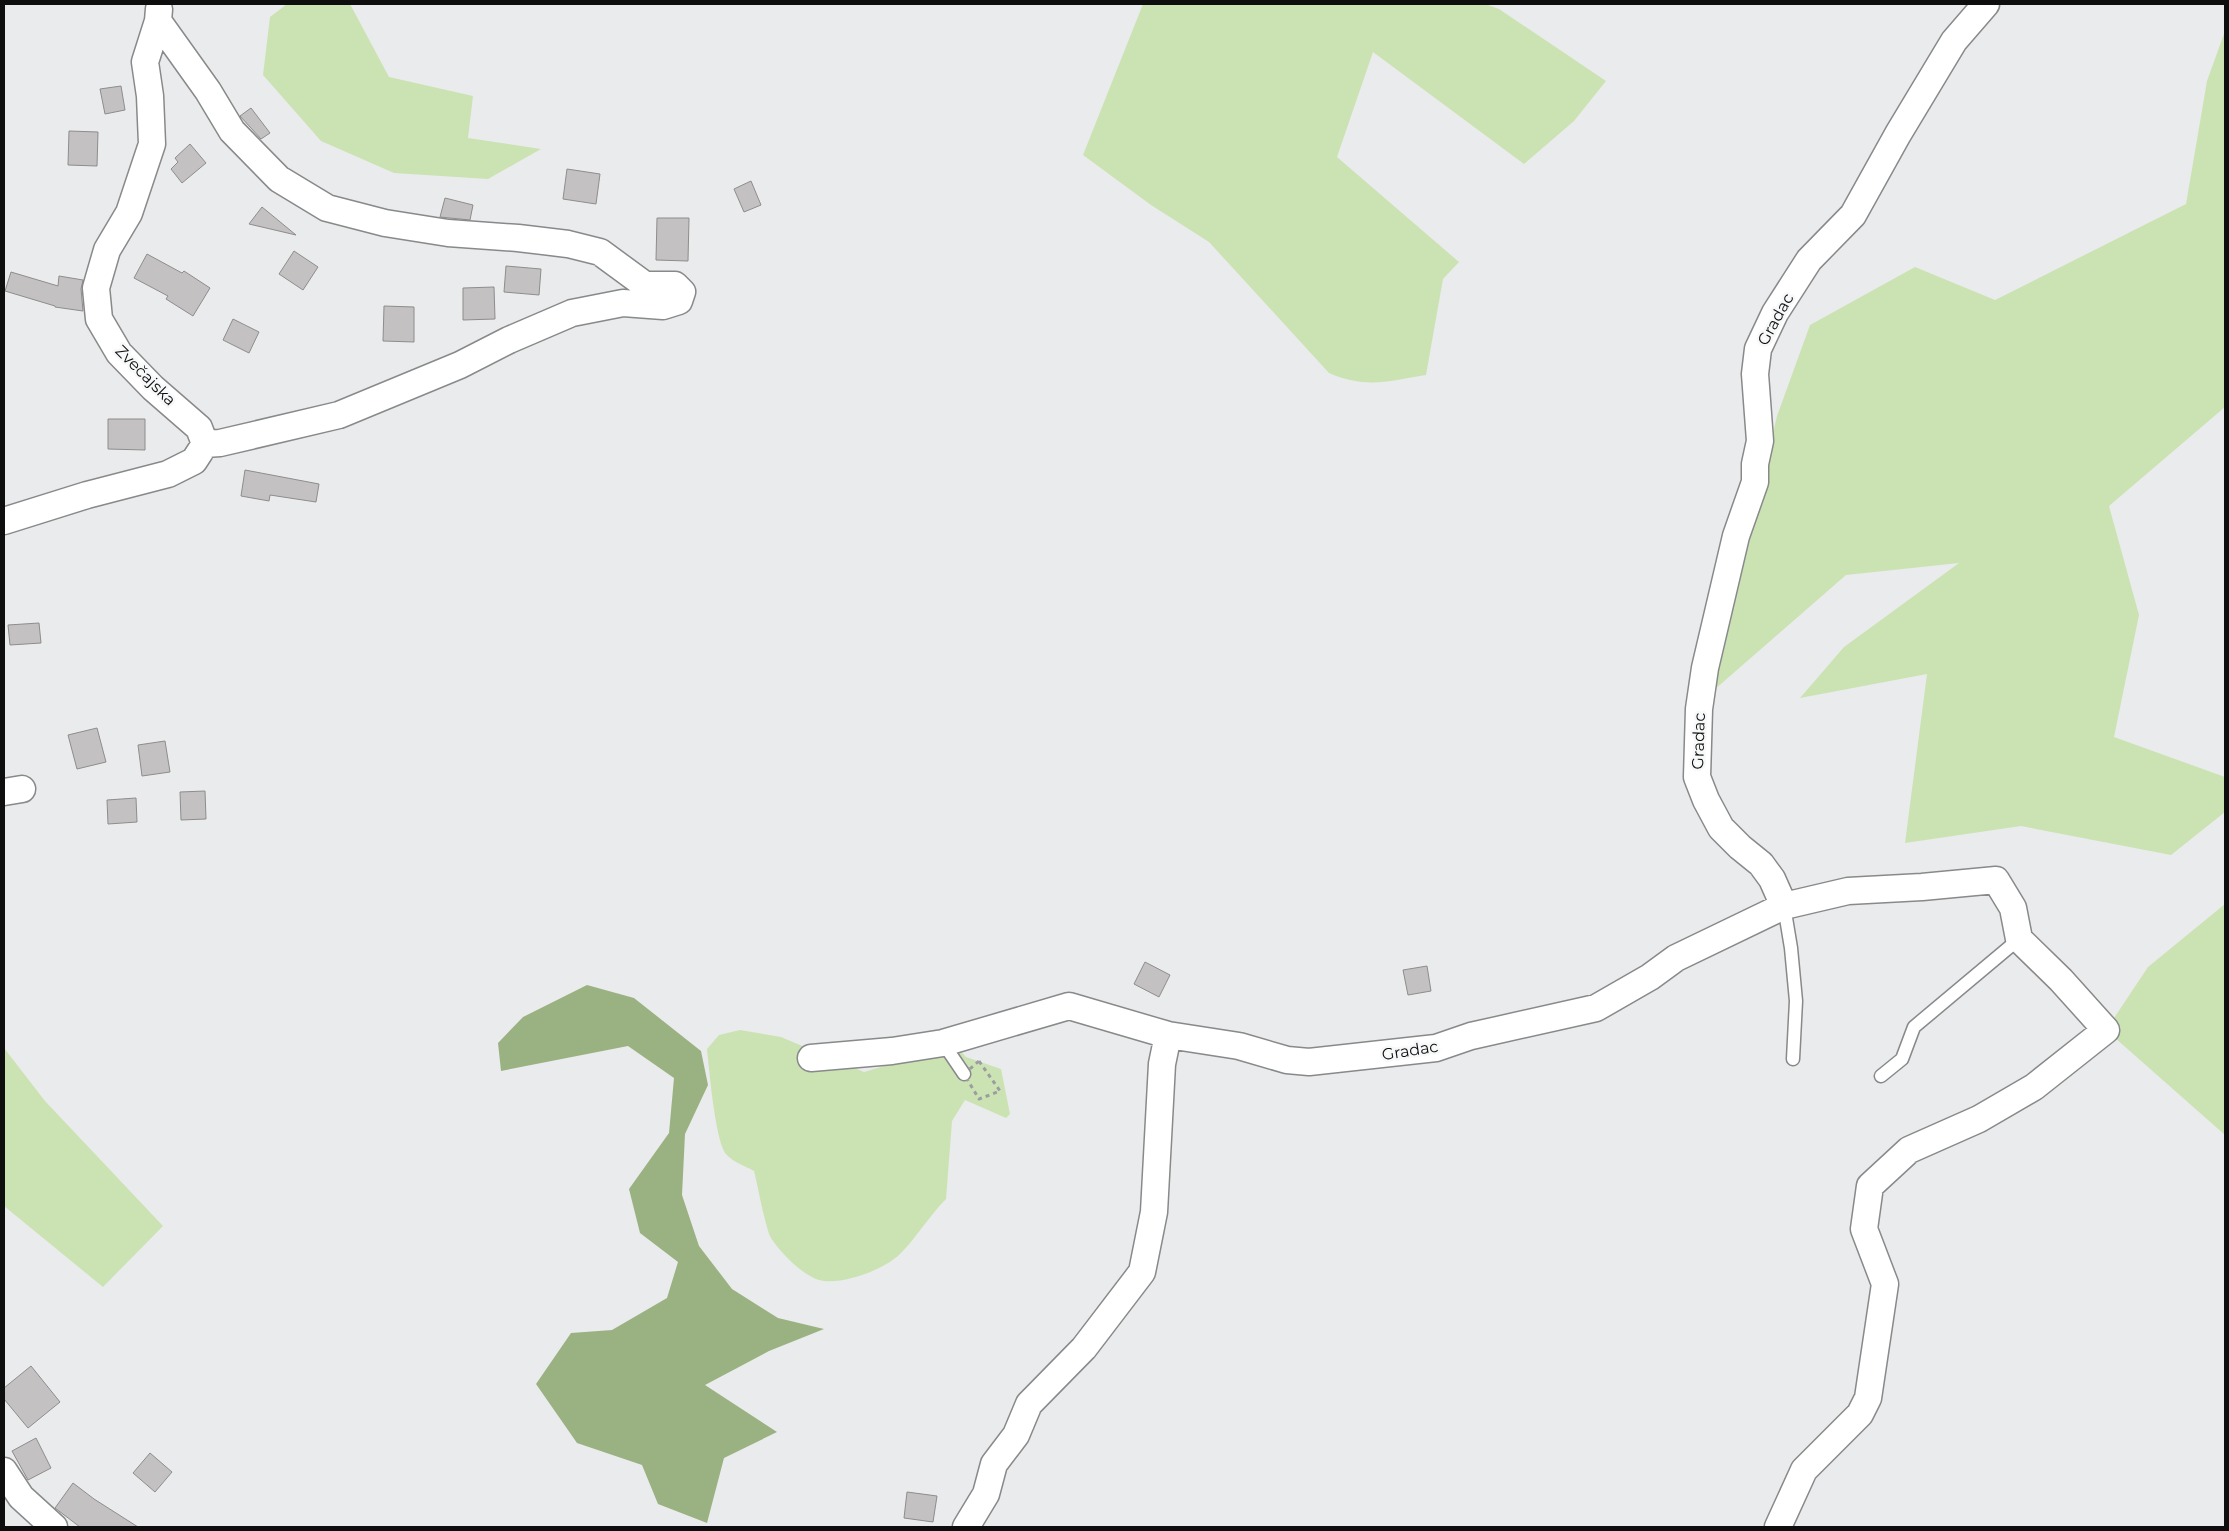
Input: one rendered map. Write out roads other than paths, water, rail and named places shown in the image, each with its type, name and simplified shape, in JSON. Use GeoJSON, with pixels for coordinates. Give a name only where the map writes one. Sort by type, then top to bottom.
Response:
{"type":"FeatureCollection","features":[{"type":"Feature","properties":{"kind":"street","name":"Gradac"},"geometry":{"type":"LineString","coordinates":[[811,1058],[892,1051],[943,1043],[1069,1006],[1168,1035],[1239,1046],[1287,1060],[1309,1062],[1436,1048],[1471,1036],[1596,1008],[1650,977],[1676,958],[1784,906],[1772,879],[1761,864],[1721,828],[1706,800],[1697,777],[1699,709],[1705,668],[1736,536],[1754,482],[1755,464],[1760,441],[1755,374],[1758,349],[1775,314],[1809,260],[1853,215],[1871,186],[1898,134],[1954,41],[1986,4]]}},
{"type":"Feature","properties":{"kind":"street"},"geometry":{"type":"LineString","coordinates":[[4,521],[87,495],[168,474],[194,461],[205,444],[220,443],[339,415],[426,379],[509,340],[572,314],[623,303],[663,306],[679,301],[682,292],[675,284],[646,285],[600,252],[568,244],[448,233],[385,223],[327,208],[279,179],[232,131],[159,12]]}},
{"type":"Feature","properties":{"kind":"street","name":"Zvečajska"},"geometry":{"type":"LineString","coordinates":[[159,12],[145,62],[150,96],[152,144],[129,213],[107,250],[96,288],[99,319],[119,353],[154,388],[199,428],[205,444]]}},
{"type":"Feature","properties":{"kind":"street"},"geometry":{"type":"LineString","coordinates":[[1778,1527],[1804,1470],[1860,1414],[1868,1398],[1885,1284],[1864,1229],[1870,1186],[1909,1150],[1978,1119],[2034,1087],[2106,1030],[2061,980],[2019,939],[2013,908],[1996,880],[1848,891],[1784,906]]}},
{"type":"Feature","properties":{"kind":"street"},"geometry":{"type":"LineString","coordinates":[[966,1527],[986,1494],[994,1464],[1016,1435],[1029,1404],[1084,1348],[1142,1272],[1154,1212],[1162,1064],[1168,1035]]}},
{"type":"Feature","properties":{"kind":"street"},"geometry":{"type":"LineString","coordinates":[[4,1471],[21,1497],[54,1527]]}},
{"type":"Feature","properties":{"kind":"lane"},"geometry":{"type":"LineString","coordinates":[[1784,906],[1791,948],[1796,1001],[1793,1059]]}},
{"type":"Feature","properties":{"kind":"lane"},"geometry":{"type":"LineString","coordinates":[[1881,1076],[1902,1059],[1914,1027],[2019,939]]}},
{"type":"Feature","properties":{"kind":"lane"},"geometry":{"type":"LineString","coordinates":[[943,1043],[964,1074]]}}]}
